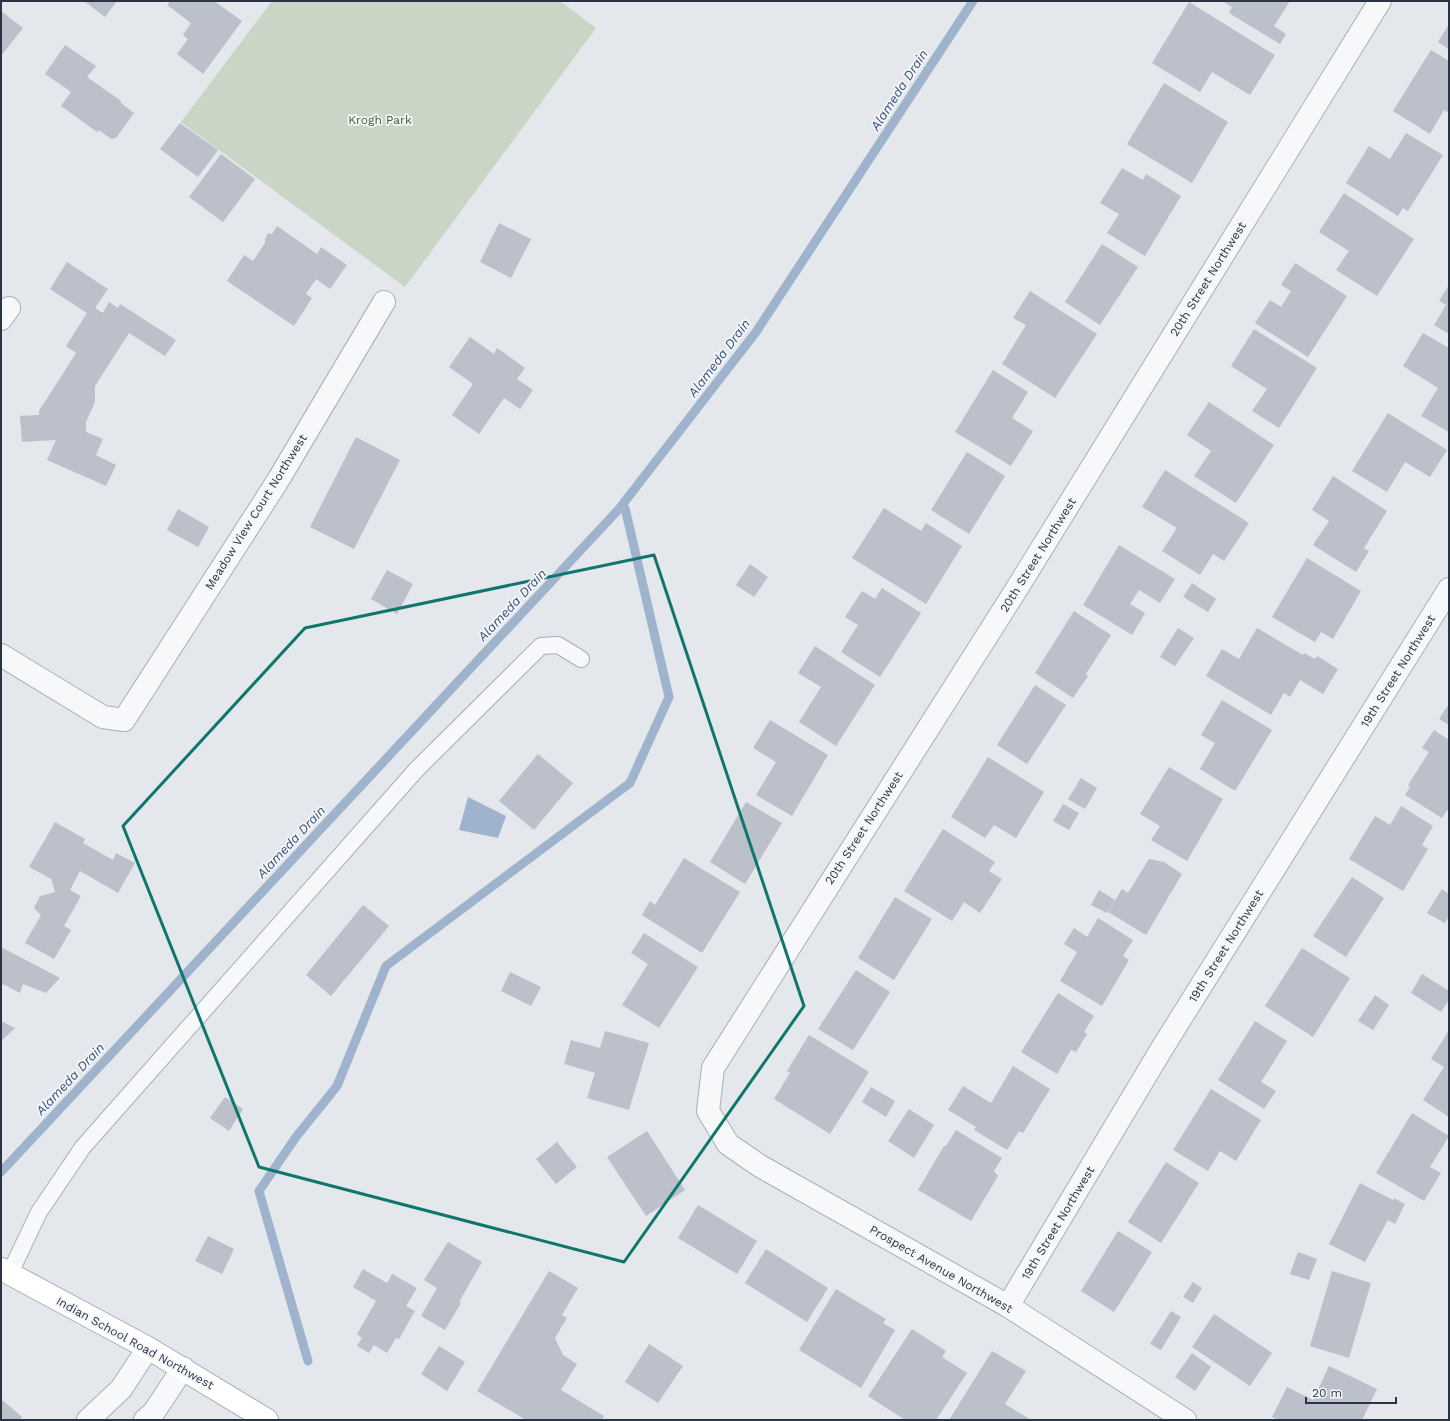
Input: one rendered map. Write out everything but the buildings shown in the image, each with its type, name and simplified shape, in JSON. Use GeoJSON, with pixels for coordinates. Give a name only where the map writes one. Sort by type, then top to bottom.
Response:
{"type":"FeatureCollection","features":[{"type":"Feature","properties":{"kind":"main road","name":"Indian School Road Northwest"},"geometry":{"type":"LineString","coordinates":[[5,1271],[148,1348],[267,1420]]}},
{"type":"Feature","properties":{"kind":"street","name":"20th Street Northwest"},"geometry":{"type":"LineString","coordinates":[[708,1111],[713,1068],[1016,590],[1380,1]]}},
{"type":"Feature","properties":{"kind":"street","name":"Meadow View Court Northwest"},"geometry":{"type":"LineString","coordinates":[[1,655],[103,717],[124,720],[277,482],[384,302]]}},
{"type":"Feature","properties":{"kind":"street","name":"19th Street Northwest"},"geometry":{"type":"LineString","coordinates":[[1008,1306],[1166,1043],[1449,589]]}},
{"type":"Feature","properties":{"kind":"street","name":"Prospect Avenue Northwest"},"geometry":{"type":"LineString","coordinates":[[708,1111],[728,1144],[760,1166],[1008,1306],[1185,1420]]}},
{"type":"Feature","properties":{"kind":"street"},"geometry":{"type":"LineString","coordinates":[[88,1420],[121,1389],[148,1348]]}},
{"type":"Feature","properties":{"kind":"street"},"geometry":{"type":"LineString","coordinates":[[146,1420],[154,1412],[183,1368]]}},
{"type":"Feature","properties":{"kind":"lane"},"geometry":{"type":"LineString","coordinates":[[5,1271],[39,1212],[83,1147],[416,770],[541,646],[558,645],[582,659]]}},
{"type":"Feature","properties":{"kind":"highlighted area"},"geometry":{"type":"Polygon","coordinates":[[[654,555],[804,1006],[624,1262],[259,1167],[123,826],[305,628],[654,555]]]}},
{"type":"Feature","properties":{"kind":"green space","name":"Krogh Park"},"geometry":{"type":"Polygon","coordinates":[[[272,1],[560,1],[596,28],[405,287],[181,122],[272,1]]]}},
{"type":"Feature","properties":{"kind":"water"},"geometry":{"type":"Polygon","coordinates":[[[468,797],[506,816],[498,838],[459,830],[468,797]]]}},
{"type":"Feature","properties":{"kind":"waterway","name":"Alameda Drain"},"geometry":{"type":"LineString","coordinates":[[1,1172],[619,509],[756,332],[973,1]]}},
{"type":"Feature","properties":{"kind":"waterway"},"geometry":{"type":"LineString","coordinates":[[308,1361],[259,1191],[296,1137],[337,1086],[386,966],[630,783],[669,697],[625,508]]}}]}
